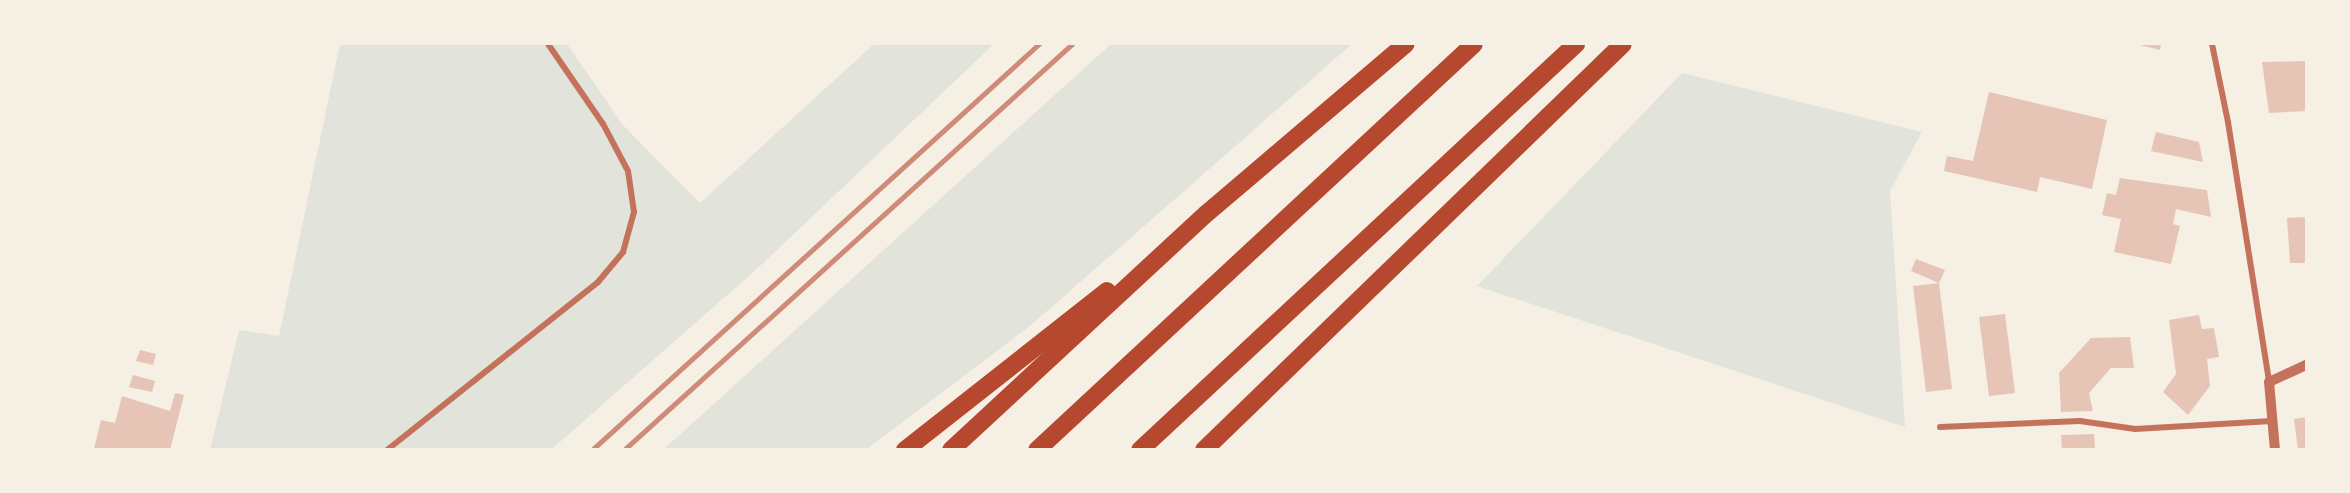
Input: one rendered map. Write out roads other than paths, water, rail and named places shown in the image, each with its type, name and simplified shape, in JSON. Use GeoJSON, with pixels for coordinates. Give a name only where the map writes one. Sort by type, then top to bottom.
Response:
{"type":"FeatureCollection","features":[{"type":"Feature","properties":{"kind":"highway"},"geometry":{"type":"LineString","coordinates":[[905,450],[1206,214],[1407,44]]}},
{"type":"Feature","properties":{"kind":"highway"},"geometry":{"type":"LineString","coordinates":[[1037,450],[1474,44]]}},
{"type":"Feature","properties":{"kind":"highway"},"geometry":{"type":"LineString","coordinates":[[1140,450],[1576,44]]}},
{"type":"Feature","properties":{"kind":"highway"},"geometry":{"type":"LineString","coordinates":[[1204,450],[1623,44]]}},
{"type":"Feature","properties":{"kind":"highway"},"geometry":{"type":"LineString","coordinates":[[951,450],[1206,214]]}},
{"type":"Feature","properties":{"kind":"street"},"geometry":{"type":"LineString","coordinates":[[387,450],[598,282],[623,252],[634,212],[628,171],[603,124],[548,44]]}},
{"type":"Feature","properties":{"kind":"street"},"geometry":{"type":"LineString","coordinates":[[2212,44],[2228,122],[2269,382],[2275,450]]}},
{"type":"Feature","properties":{"kind":"street"},"geometry":{"type":"LineString","coordinates":[[2269,382],[2307,365]]}},
{"type":"Feature","properties":{"kind":"street"},"geometry":{"type":"LineString","coordinates":[[1940,427],[2080,421],[2135,429],[2272,421]]}},
{"type":"Feature","properties":{"kind":"railway"},"geometry":{"type":"LineString","coordinates":[[592,450],[1039,44]]}},
{"type":"Feature","properties":{"kind":"railway"},"geometry":{"type":"LineString","coordinates":[[624,450],[1072,44]]}}]}
